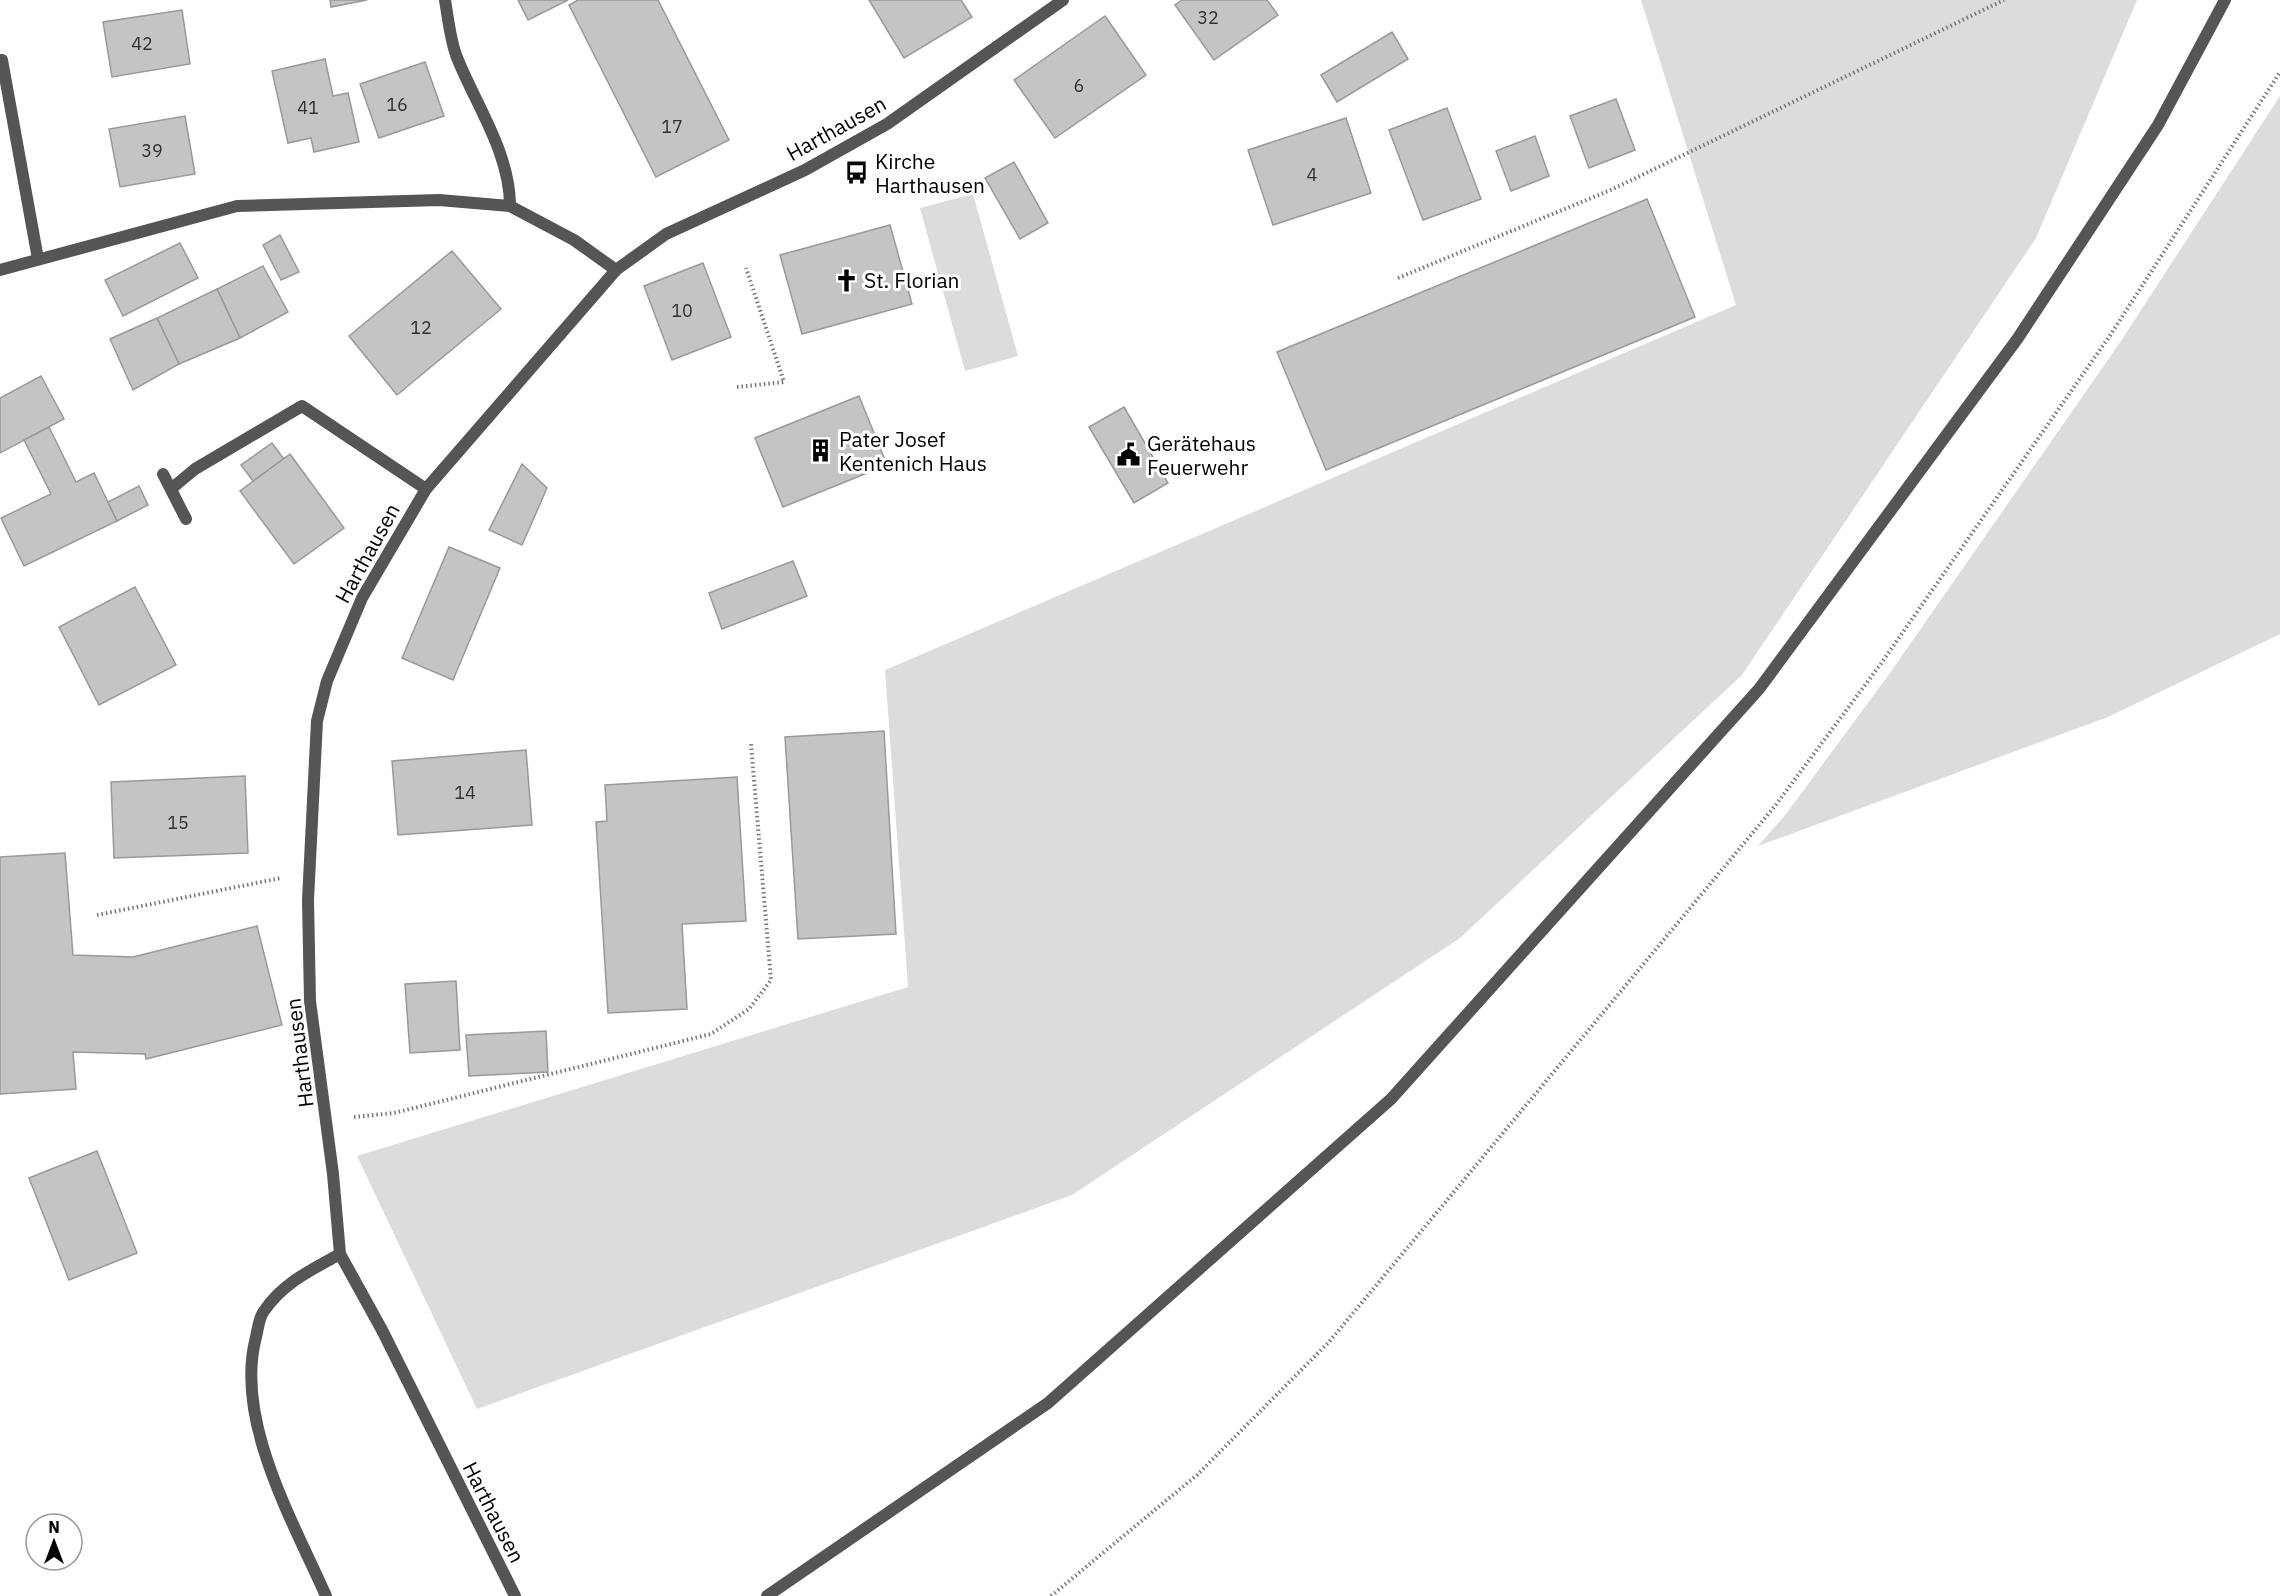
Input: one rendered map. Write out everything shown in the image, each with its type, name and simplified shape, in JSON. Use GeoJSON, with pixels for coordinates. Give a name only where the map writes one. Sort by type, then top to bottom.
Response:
{"type":"FeatureCollection","features":[{"type":"Feature","properties":{"kind":"street"},"geometry":{"type":"LineString","coordinates":[[445,0],[455,52],[503,160],[510,183],[510,206]]}},
{"type":"Feature","properties":{"kind":"street","name":"Harthausen"},"geometry":{"type":"LineString","coordinates":[[515,1596],[382,1330],[340,1254],[327,1119],[310,1000],[309,873],[317,721],[327,681],[362,598],[426,489],[560,331],[616,270],[666,234],[805,170],[887,124],[1063,0]]}},
{"type":"Feature","properties":{"kind":"street"},"geometry":{"type":"LineString","coordinates":[[767,1596],[1048,1403],[1391,1099],[1759,688],[2018,338],[2158,125],[2225,0]]}},
{"type":"Feature","properties":{"kind":"street"},"geometry":{"type":"LineString","coordinates":[[2,60],[38,259]]}},
{"type":"Feature","properties":{"kind":"street"},"geometry":{"type":"LineString","coordinates":[[0,270],[237,206],[439,200],[510,206],[574,240],[616,270]]}},
{"type":"Feature","properties":{"kind":"street","name":"Harthausen"},"geometry":{"type":"LineString","coordinates":[[171,489],[195,469],[302,406],[426,489]]}},
{"type":"Feature","properties":{"kind":"street"},"geometry":{"type":"LineString","coordinates":[[163,474],[186,519]]}},
{"type":"Feature","properties":{"kind":"street"},"geometry":{"type":"LineString","coordinates":[[326,1596],[279,1489],[253,1413],[251,1355],[262,1312],[291,1281],[340,1254]]}},
{"type":"Feature","properties":{"kind":"path"},"geometry":{"type":"LineString","coordinates":[[1398,278],[1613,189],[2004,0]]}},
{"type":"Feature","properties":{"kind":"path"},"geometry":{"type":"LineString","coordinates":[[1051,1596],[1197,1475],[1329,1342],[1775,806],[1880,665],[2111,334],[2280,72]]}},
{"type":"Feature","properties":{"kind":"path"},"geometry":{"type":"LineString","coordinates":[[737,387],[784,382],[747,268]]}},
{"type":"Feature","properties":{"kind":"path"},"geometry":{"type":"LineString","coordinates":[[327,1119],[394,1113],[711,1034],[749,1009],[771,980],[751,744]]}},
{"type":"Feature","properties":{"kind":"path"},"geometry":{"type":"LineString","coordinates":[[97,915],[309,873]]}},
{"type":"Feature","properties":{"kind":"shaded area"},"geometry":{"type":"Polygon","coordinates":[[[1641,0],[2137,0],[2036,238],[1742,675],[1460,938],[1072,1195],[477,1409],[357,1156],[908,987],[885,670],[1736,305],[1641,0]]]}},
{"type":"Feature","properties":{"kind":"shaded area"},"geometry":{"type":"Polygon","coordinates":[[[2280,96],[2280,634],[2108,717],[1758,846],[1786,814],[1890,673],[2121,341],[2280,96]]]}},
{"type":"Feature","properties":{"kind":"shaded area"},"geometry":{"type":"Polygon","coordinates":[[[973,194],[1018,356],[965,371],[920,208],[973,194]]]}},
{"type":"Feature","properties":{"kind":"building"},"geometry":{"type":"Polygon","coordinates":[[[330,0],[367,0],[331,7],[330,0]]]}},
{"type":"Feature","properties":{"kind":"building"},"geometry":{"type":"Polygon","coordinates":[[[518,0],[568,0],[528,20],[518,0]]]}},
{"type":"Feature","properties":{"kind":"building"},"geometry":{"type":"Polygon","coordinates":[[[578,0],[658,0],[729,140],[656,177],[569,5],[578,0]]]}},
{"type":"Feature","properties":{"kind":"building"},"geometry":{"type":"Polygon","coordinates":[[[869,0],[961,0],[972,17],[904,58],[869,0]]]}},
{"type":"Feature","properties":{"kind":"building"},"geometry":{"type":"Polygon","coordinates":[[[1182,0],[1267,0],[1278,15],[1214,60],[1175,5],[1182,0]]]}},
{"type":"Feature","properties":{"kind":"building"},"geometry":{"type":"Polygon","coordinates":[[[182,10],[190,64],[112,77],[103,22],[182,10]]]}},
{"type":"Feature","properties":{"kind":"building"},"geometry":{"type":"Polygon","coordinates":[[[1105,16],[1146,75],[1055,138],[1014,80],[1105,16]]]}},
{"type":"Feature","properties":{"kind":"building"},"geometry":{"type":"Polygon","coordinates":[[[1392,32],[1408,59],[1337,102],[1321,75],[1392,32]]]}},
{"type":"Feature","properties":{"kind":"building"},"geometry":{"type":"Polygon","coordinates":[[[325,59],[333,96],[348,93],[359,142],[314,152],[311,138],[288,143],[272,71],[325,59]]]}},
{"type":"Feature","properties":{"kind":"building"},"geometry":{"type":"Polygon","coordinates":[[[425,62],[444,116],[379,138],[360,84],[425,62]]]}},
{"type":"Feature","properties":{"kind":"building"},"geometry":{"type":"Polygon","coordinates":[[[1616,99],[1635,150],[1589,168],[1570,116],[1616,99]]]}},
{"type":"Feature","properties":{"kind":"building"},"geometry":{"type":"Polygon","coordinates":[[[1447,108],[1481,199],[1423,220],[1389,130],[1447,108]]]}},
{"type":"Feature","properties":{"kind":"building"},"geometry":{"type":"Polygon","coordinates":[[[185,116],[195,174],[120,187],[109,129],[185,116]]]}},
{"type":"Feature","properties":{"kind":"building"},"geometry":{"type":"Polygon","coordinates":[[[1346,118],[1371,193],[1273,225],[1248,150],[1346,118]]]}},
{"type":"Feature","properties":{"kind":"building"},"geometry":{"type":"Polygon","coordinates":[[[1535,136],[1549,176],[1511,191],[1496,151],[1535,136]]]}},
{"type":"Feature","properties":{"kind":"building"},"geometry":{"type":"Polygon","coordinates":[[[1014,162],[1048,223],[1020,239],[985,178],[1014,162]]]}},
{"type":"Feature","properties":{"kind":"building"},"geometry":{"type":"Polygon","coordinates":[[[1647,199],[1695,317],[1326,470],[1277,352],[1647,199]]]}},
{"type":"Feature","properties":{"kind":"building","name":"St. Florian"},"geometry":{"type":"Polygon","coordinates":[[[890,225],[912,304],[802,334],[780,255],[890,225]]]}},
{"type":"Feature","properties":{"kind":"building"},"geometry":{"type":"Polygon","coordinates":[[[280,235],[299,272],[281,280],[263,245],[280,235]]]}},
{"type":"Feature","properties":{"kind":"building"},"geometry":{"type":"Polygon","coordinates":[[[180,243],[198,278],[123,316],[105,280],[180,243]]]}},
{"type":"Feature","properties":{"kind":"building"},"geometry":{"type":"Polygon","coordinates":[[[452,251],[501,309],[397,395],[349,336],[452,251]]]}},
{"type":"Feature","properties":{"kind":"building"},"geometry":{"type":"Polygon","coordinates":[[[703,263],[731,337],[672,360],[644,286],[703,263]]]}},
{"type":"Feature","properties":{"kind":"building"},"geometry":{"type":"Polygon","coordinates":[[[263,266],[288,312],[240,338],[217,289],[263,266]]]}},
{"type":"Feature","properties":{"kind":"building"},"geometry":{"type":"Polygon","coordinates":[[[217,289],[240,338],[179,364],[157,318],[217,289]]]}},
{"type":"Feature","properties":{"kind":"building"},"geometry":{"type":"Polygon","coordinates":[[[157,318],[179,364],[133,390],[110,339],[157,318]]]}},
{"type":"Feature","properties":{"kind":"building"},"geometry":{"type":"Polygon","coordinates":[[[41,376],[64,419],[0,453],[0,398],[41,376]]]}},
{"type":"Feature","properties":{"kind":"building","name":"Pater Josef Kentenich Haus"},"geometry":{"type":"Polygon","coordinates":[[[859,396],[887,465],[783,507],[755,438],[859,396]]]}},
{"type":"Feature","properties":{"kind":"building","name":"Gerätehaus Feuerwehr"},"geometry":{"type":"Polygon","coordinates":[[[1124,407],[1168,483],[1134,503],[1089,427],[1124,407]]]}},
{"type":"Feature","properties":{"kind":"building"},"geometry":{"type":"Polygon","coordinates":[[[49,427],[76,482],[94,473],[117,521],[24,566],[1,518],[51,494],[24,440],[49,427]]]}},
{"type":"Feature","properties":{"kind":"building"},"geometry":{"type":"Polygon","coordinates":[[[272,443],[284,459],[253,481],[241,465],[272,443]]]}},
{"type":"Feature","properties":{"kind":"building"},"geometry":{"type":"Polygon","coordinates":[[[290,454],[344,528],[294,564],[240,491],[290,454]]]}},
{"type":"Feature","properties":{"kind":"building"},"geometry":{"type":"Polygon","coordinates":[[[522,464],[547,488],[522,545],[489,530],[522,464]]]}},
{"type":"Feature","properties":{"kind":"building"},"geometry":{"type":"Polygon","coordinates":[[[139,486],[148,505],[117,521],[108,502],[139,486]]]}},
{"type":"Feature","properties":{"kind":"building"},"geometry":{"type":"Polygon","coordinates":[[[449,547],[500,568],[453,680],[402,658],[449,547]]]}},
{"type":"Feature","properties":{"kind":"building"},"geometry":{"type":"Polygon","coordinates":[[[793,561],[807,596],[722,629],[709,593],[793,561]]]}},
{"type":"Feature","properties":{"kind":"building"},"geometry":{"type":"Polygon","coordinates":[[[135,587],[176,665],[99,705],[59,627],[135,587]]]}},
{"type":"Feature","properties":{"kind":"building"},"geometry":{"type":"Polygon","coordinates":[[[884,731],[896,934],[798,939],[785,737],[884,731]]]}},
{"type":"Feature","properties":{"kind":"building"},"geometry":{"type":"Polygon","coordinates":[[[526,750],[532,825],[398,835],[392,761],[526,750]]]}},
{"type":"Feature","properties":{"kind":"building"},"geometry":{"type":"Polygon","coordinates":[[[245,776],[248,853],[114,858],[111,782],[245,776]]]}},
{"type":"Feature","properties":{"kind":"building"},"geometry":{"type":"Polygon","coordinates":[[[737,777],[746,921],[682,924],[687,1009],[608,1013],[596,822],[607,821],[605,785],[737,777]]]}},
{"type":"Feature","properties":{"kind":"building"},"geometry":{"type":"Polygon","coordinates":[[[65,853],[73,955],[133,957],[257,926],[282,1025],[146,1059],[145,1054],[73,1052],[76,1089],[0,1094],[0,857],[65,853]]]}},
{"type":"Feature","properties":{"kind":"building"},"geometry":{"type":"Polygon","coordinates":[[[456,981],[460,1050],[410,1053],[405,984],[456,981]]]}},
{"type":"Feature","properties":{"kind":"building"},"geometry":{"type":"Polygon","coordinates":[[[546,1031],[548,1072],[469,1076],[466,1035],[546,1031]]]}},
{"type":"Feature","properties":{"kind":"building"},"geometry":{"type":"Polygon","coordinates":[[[97,1151],[137,1253],[69,1280],[29,1178],[97,1151]]]}},
{"type":"Feature","properties":{"kind":"place","name":"Kirche Harthausen"},"geometry":{"type":"Point","coordinates":[857,173]}},
{"type":"Feature","properties":{"kind":"place","name":"St. Florian"},"geometry":{"type":"Point","coordinates":[846,280]}},
{"type":"Feature","properties":{"kind":"place","name":"Pater Josef Kentenich Haus"},"geometry":{"type":"Point","coordinates":[821,451]}},
{"type":"Feature","properties":{"kind":"place","name":"Gerätehaus Feuerwehr"},"geometry":{"type":"Point","coordinates":[1129,455]}}]}
